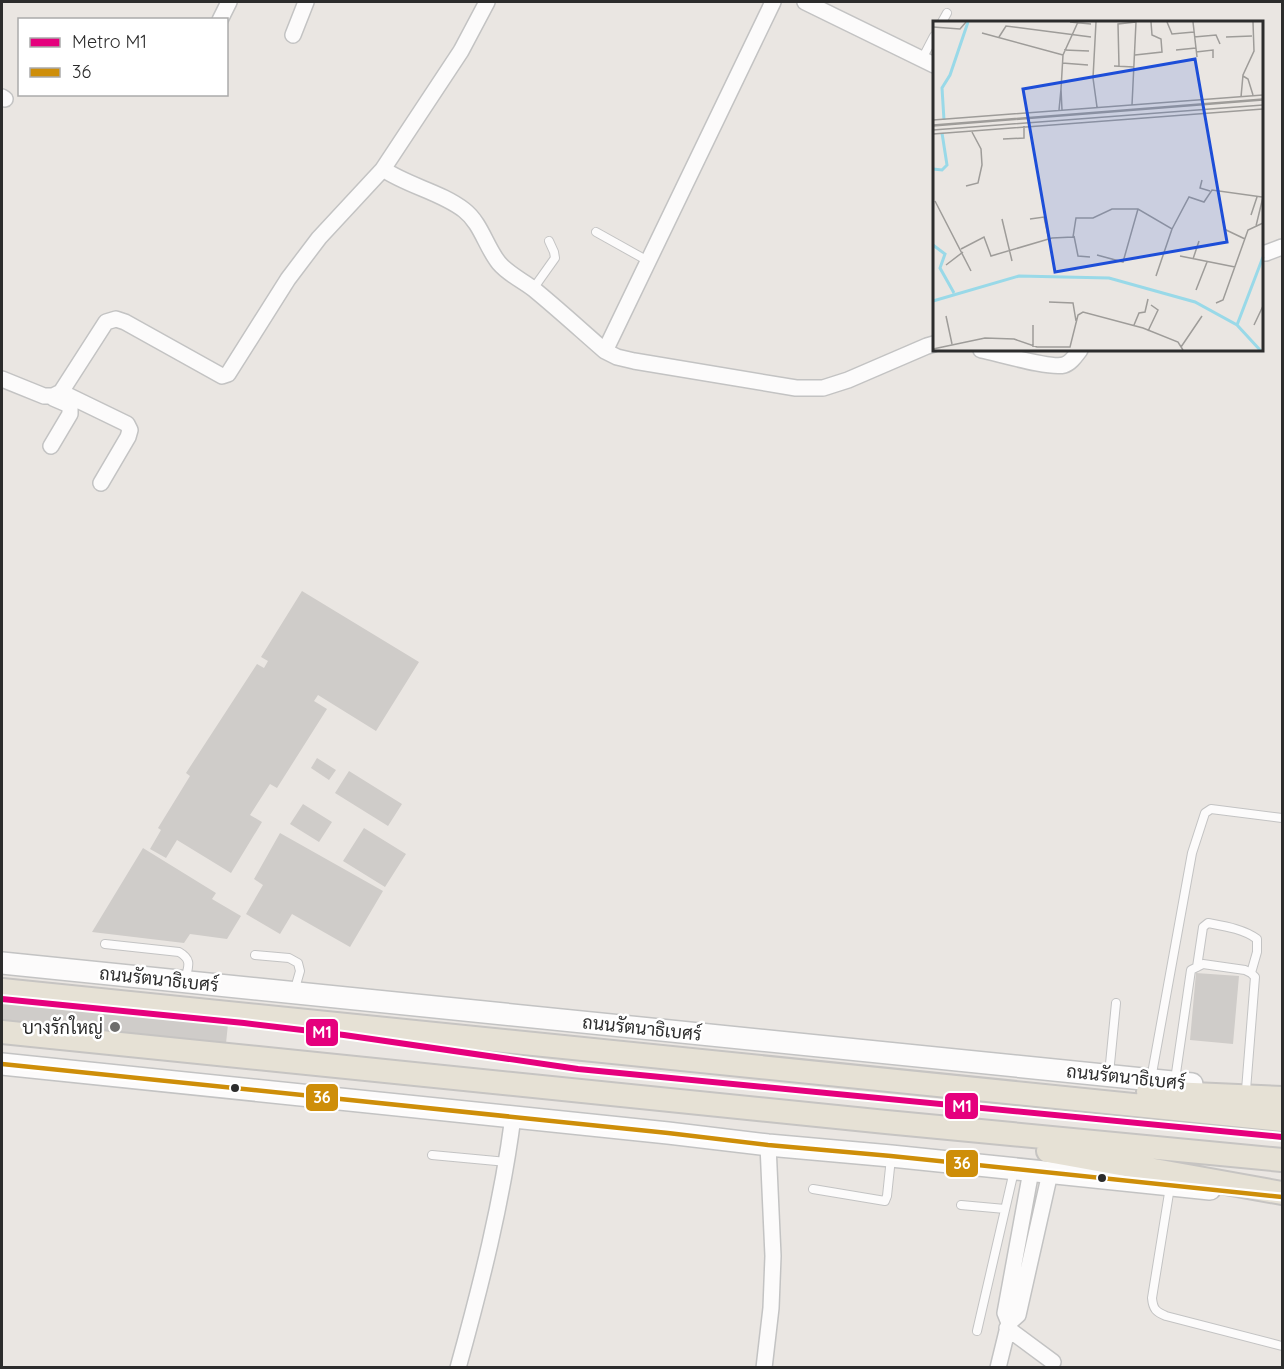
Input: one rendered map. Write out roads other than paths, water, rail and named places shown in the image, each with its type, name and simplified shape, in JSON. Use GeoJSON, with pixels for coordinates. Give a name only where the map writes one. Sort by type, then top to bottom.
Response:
{"type":"FeatureCollection","features":[{"type":"Feature","properties":{"kind":"main road","name":"ถนนรัตนาธิเบศร์"},"geometry":{"type":"LineString","coordinates":[[2,963],[1175,1082],[1282,1096]]}},
{"type":"Feature","properties":{"kind":"main road"},"geometry":{"type":"LineString","coordinates":[[2,976],[188,1009]]}},
{"type":"Feature","properties":{"kind":"main road","name":"ถนนรัตนาธิเบศร์"},"geometry":{"type":"LineString","coordinates":[[2,990],[1282,1120]]}},
{"type":"Feature","properties":{"kind":"main road"},"geometry":{"type":"LineString","coordinates":[[2,1032],[1282,1160]]}},
{"type":"Feature","properties":{"kind":"main road"},"geometry":{"type":"LineString","coordinates":[[2,1048],[185,1051]]}},
{"type":"Feature","properties":{"kind":"main road"},"geometry":{"type":"LineString","coordinates":[[2,1064],[768,1145],[1282,1195]]}},
{"type":"Feature","properties":{"kind":"main road"},"geometry":{"type":"LineString","coordinates":[[892,1080],[1282,1096]]}},
{"type":"Feature","properties":{"kind":"main road"},"geometry":{"type":"LineString","coordinates":[[886,1122],[1282,1195]]}},
{"type":"Feature","properties":{"kind":"street"},"geometry":{"type":"LineString","coordinates":[[221,18],[229,2]]}},
{"type":"Feature","properties":{"kind":"street"},"geometry":{"type":"LineString","coordinates":[[293,35],[306,2]]}},
{"type":"Feature","properties":{"kind":"street"},"geometry":{"type":"LineString","coordinates":[[55,394],[106,322],[116,319],[222,376],[228,374],[288,279],[319,238],[383,169],[460,51],[487,2]]}},
{"type":"Feature","properties":{"kind":"street"},"geometry":{"type":"LineString","coordinates":[[604,351],[774,2]]}},
{"type":"Feature","properties":{"kind":"street"},"geometry":{"type":"LineString","coordinates":[[805,2],[928,62]]}},
{"type":"Feature","properties":{"kind":"street"},"geometry":{"type":"LineString","coordinates":[[383,169],[467,212],[500,264],[533,289],[604,351],[617,357],[796,388],[823,388],[933,344]]}},
{"type":"Feature","properties":{"kind":"street"},"geometry":{"type":"LineString","coordinates":[[1263,254],[1282,247]]}},
{"type":"Feature","properties":{"kind":"street"},"geometry":{"type":"LineString","coordinates":[[985,351],[1048,365],[1064,365],[1079,351]]}},
{"type":"Feature","properties":{"kind":"street"},"geometry":{"type":"LineString","coordinates":[[2,379],[44,396],[55,394],[127,424],[130,430],[128,437],[101,483]]}},
{"type":"Feature","properties":{"kind":"street"},"geometry":{"type":"LineString","coordinates":[[51,446],[70,414],[67,404],[55,394]]}},
{"type":"Feature","properties":{"kind":"street"},"geometry":{"type":"LineString","coordinates":[[458,1368],[481,1284],[507,1162],[513,1117]]}},
{"type":"Feature","properties":{"kind":"street"},"geometry":{"type":"LineString","coordinates":[[764,1368],[771,1308],[773,1256],[768,1145]]}},
{"type":"Feature","properties":{"kind":"street"},"geometry":{"type":"LineString","coordinates":[[998,1368],[1008,1326],[1018,1315],[1032,1171]]}},
{"type":"Feature","properties":{"kind":"street"},"geometry":{"type":"LineString","coordinates":[[1008,1326],[1053,1362]]}},
{"type":"Feature","properties":{"kind":"lane"},"geometry":{"type":"LineString","coordinates":[[943,21],[947,13]]}},
{"type":"Feature","properties":{"kind":"lane"},"geometry":{"type":"LineString","coordinates":[[928,62],[933,40]]}},
{"type":"Feature","properties":{"kind":"lane"},"geometry":{"type":"LineString","coordinates":[[596,232],[648,261]]}},
{"type":"Feature","properties":{"kind":"lane"},"geometry":{"type":"LineString","coordinates":[[533,289],[555,258],[549,241]]}},
{"type":"Feature","properties":{"kind":"lane"},"geometry":{"type":"LineString","coordinates":[[1151,1080],[1192,853],[1205,813],[1211,809],[1282,818]]}},
{"type":"Feature","properties":{"kind":"lane"},"geometry":{"type":"LineString","coordinates":[[1197,967],[1203,927],[1208,923],[1234,929],[1257,939],[1257,952],[1251,973]]}},
{"type":"Feature","properties":{"kind":"lane"},"geometry":{"type":"LineString","coordinates":[[105,944],[179,952],[186,956],[189,963],[185,981]]}},
{"type":"Feature","properties":{"kind":"lane"},"geometry":{"type":"LineString","coordinates":[[255,955],[289,958],[298,963],[300,971],[294,993]]}},
{"type":"Feature","properties":{"kind":"lane"},"geometry":{"type":"LineString","coordinates":[[1175,1082],[1191,970],[1203,964],[1245,970],[1255,977],[1246,1090]]}},
{"type":"Feature","properties":{"kind":"lane"},"geometry":{"type":"LineString","coordinates":[[1109,1076],[1116,1004]]}},
{"type":"Feature","properties":{"kind":"lane"},"geometry":{"type":"LineString","coordinates":[[432,1155],[507,1162]]}},
{"type":"Feature","properties":{"kind":"lane"},"geometry":{"type":"LineString","coordinates":[[813,1189],[885,1201],[891,1156]]}},
{"type":"Feature","properties":{"kind":"lane"},"geometry":{"type":"LineString","coordinates":[[977,1331],[1005,1209],[1032,1171]]}},
{"type":"Feature","properties":{"kind":"lane"},"geometry":{"type":"LineString","coordinates":[[1170,1185],[1152,1298],[1153,1308],[1166,1316],[1282,1346]]}},
{"type":"Feature","properties":{"kind":"lane"},"geometry":{"type":"LineString","coordinates":[[961,1204],[1005,1209]]}},
{"type":"Feature","properties":{"kind":"metro line","name":"M1"},"geometry":{"type":"LineString","coordinates":[[2,999],[344,1035],[578,1069],[1282,1137]]}},
{"type":"Feature","properties":{"kind":"place","name":"บางรักใหญ่"},"geometry":{"type":"Point","coordinates":[115,1027]}}]}
